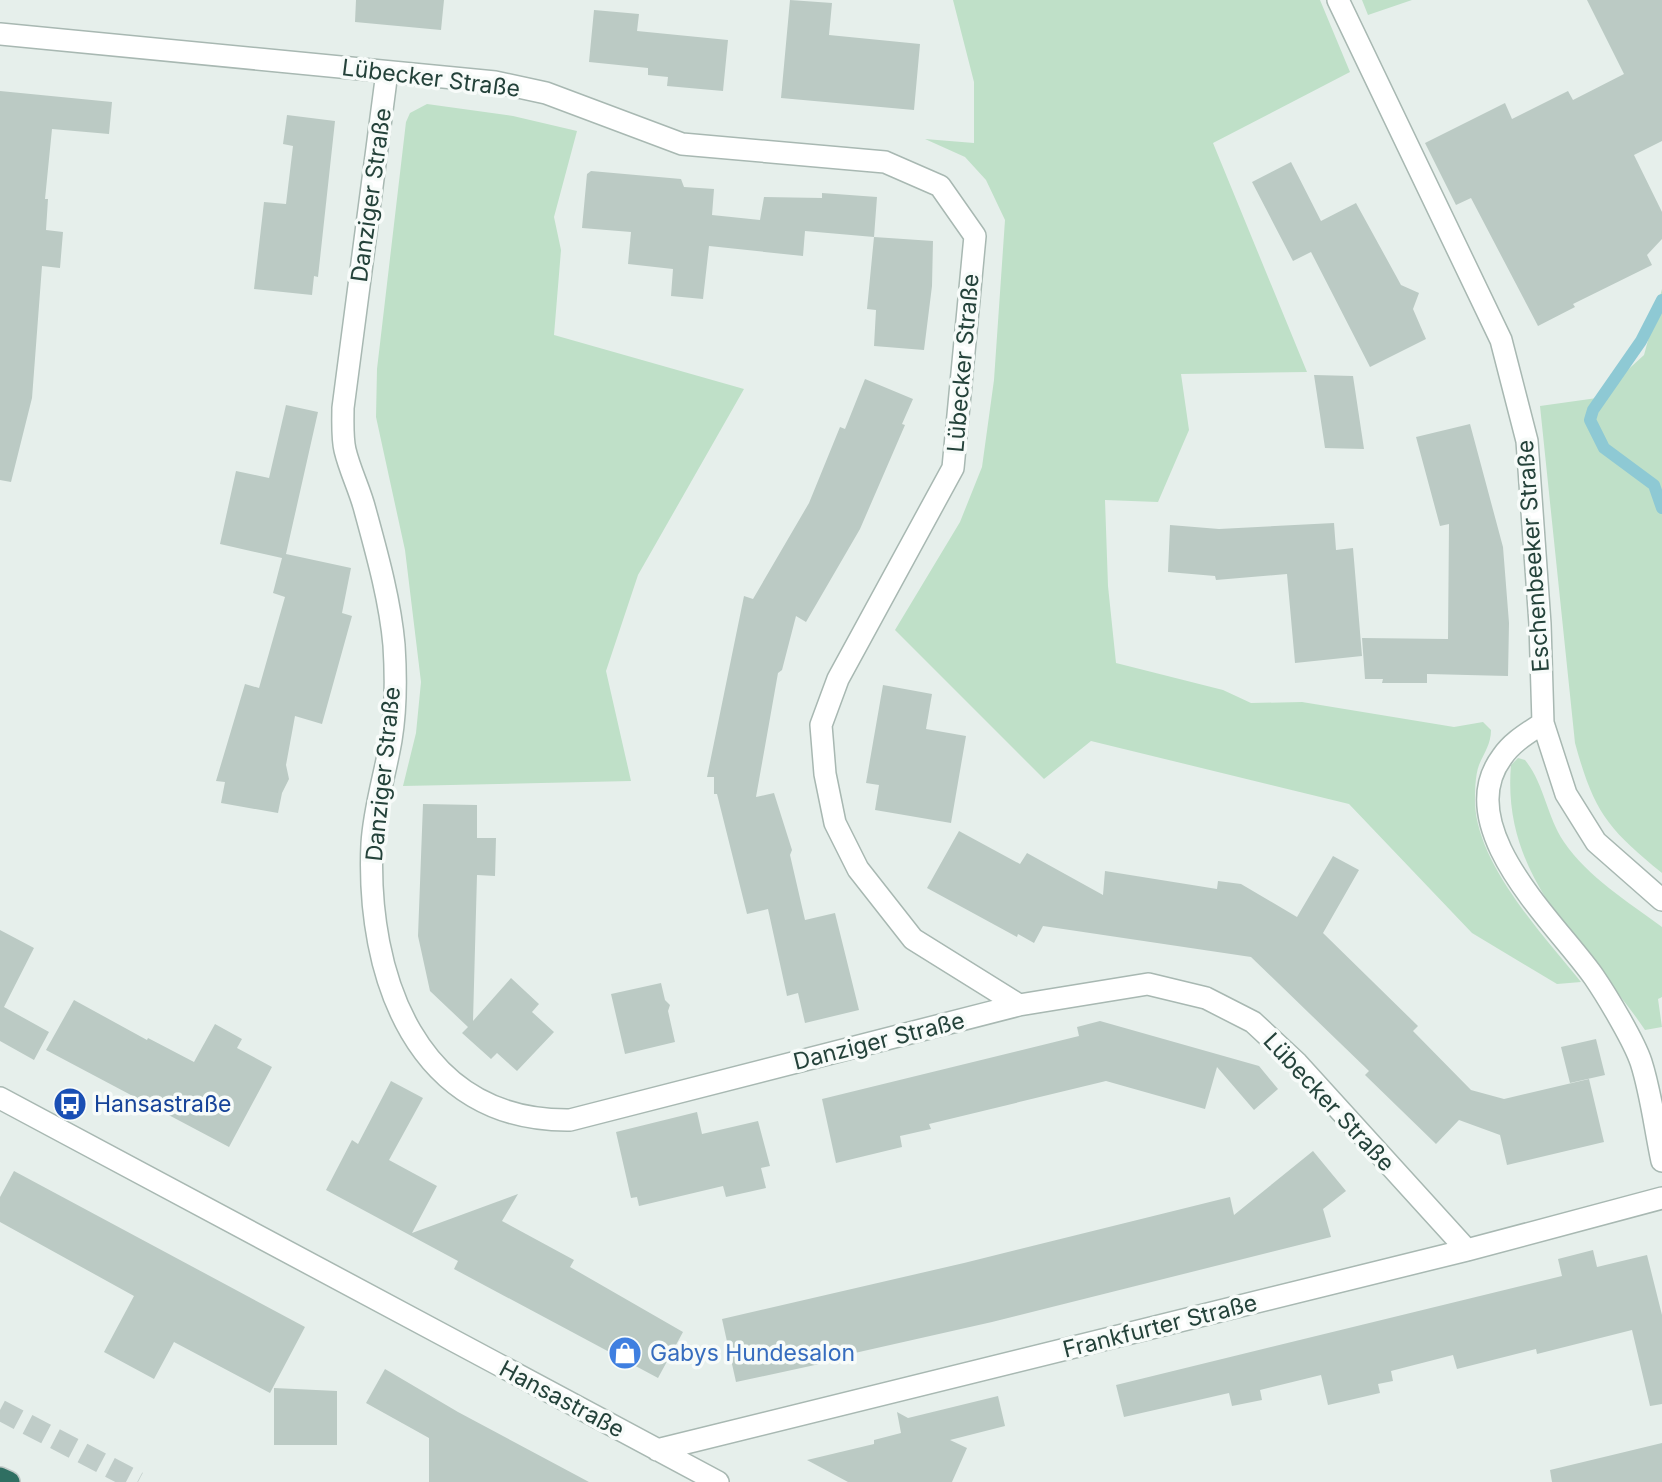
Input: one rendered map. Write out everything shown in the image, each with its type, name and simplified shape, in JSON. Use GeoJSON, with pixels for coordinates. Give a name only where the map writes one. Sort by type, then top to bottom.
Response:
{"type":"FeatureCollection","features":[{"type":"Feature","properties":{"kind":"highway"},"geometry":{"type":"LineString","coordinates":[[0,1478],[9,1482]]}},
{"type":"Feature","properties":{"kind":"street","name":"Eschenbeeker Straße"},"geometry":{"type":"LineString","coordinates":[[1338,0],[1501,340],[1527,441],[1540,624],[1543,723],[1566,794],[1596,842],[1662,900]]}},
{"type":"Feature","properties":{"kind":"street","name":"Lübecker Straße"},"geometry":{"type":"LineString","coordinates":[[0,34],[495,82],[546,93],[682,144],[885,162],[940,186],[975,236],[953,468],[838,679],[821,725],[825,774],[835,824],[858,869],[913,939],[1018,1005],[1148,984],[1206,998],[1253,1022],[1297,1063],[1467,1250]]}},
{"type":"Feature","properties":{"kind":"street","name":"Danziger Straße"},"geometry":{"type":"LineString","coordinates":[[387,72],[342,408],[345,449],[365,509],[394,644],[391,738],[372,842],[375,922],[396,1001],[419,1043],[438,1071],[471,1097],[535,1120],[570,1120],[1018,1005]]}},
{"type":"Feature","properties":{"kind":"street"},"geometry":{"type":"LineString","coordinates":[[1543,723],[1520,738],[1501,757],[1488,787],[1492,823],[1516,880],[1594,977],[1640,1060],[1662,1161]]}},
{"type":"Feature","properties":{"kind":"street","name":"Hansastraße"},"geometry":{"type":"LineString","coordinates":[[0,1097],[718,1482]]}},
{"type":"Feature","properties":{"kind":"street","name":"Frankfurter Straße"},"geometry":{"type":"LineString","coordinates":[[657,1450],[1467,1250],[1662,1198]]}},
{"type":"Feature","properties":{"kind":"green space"},"geometry":{"type":"Polygon","coordinates":[[[953,0],[1320,0],[1350,72],[1213,143],[1307,372],[1181,374],[1189,430],[1158,502],[1105,500],[1108,586],[1116,663],[1223,690],[1251,703],[1302,702],[1454,727],[1483,722],[1491,730],[1491,735],[1478,769],[1475,803],[1487,851],[1515,898],[1581,982],[1557,984],[1472,933],[1349,804],[1091,741],[1044,779],[895,630],[960,522],[982,467],[994,380],[1005,220],[986,180],[965,157],[925,139],[974,143],[974,82],[953,0]]]}},
{"type":"Feature","properties":{"kind":"green space"},"geometry":{"type":"Polygon","coordinates":[[[1362,0],[1412,0],[1368,15],[1362,0]]]}},
{"type":"Feature","properties":{"kind":"green space"},"geometry":{"type":"Polygon","coordinates":[[[427,104],[513,116],[577,131],[554,217],[561,250],[554,335],[744,389],[638,575],[606,671],[631,781],[403,786],[416,733],[421,682],[405,550],[376,417],[377,369],[406,122],[410,113],[427,104]]]}},
{"type":"Feature","properties":{"kind":"green space"},"geometry":{"type":"Polygon","coordinates":[[[1662,289],[1662,873],[1628,843],[1605,817],[1589,786],[1575,743],[1540,406],[1597,398],[1644,355],[1662,289]]]}},
{"type":"Feature","properties":{"kind":"green space"},"geometry":{"type":"Polygon","coordinates":[[[1518,758],[1525,760],[1531,769],[1558,832],[1574,855],[1609,888],[1662,927],[1662,997],[1658,999],[1662,1027],[1645,1030],[1552,908],[1533,876],[1519,843],[1511,806],[1511,765],[1518,758]]]}},
{"type":"Feature","properties":{"kind":"building"},"geometry":{"type":"Polygon","coordinates":[[[356,0],[444,0],[441,30],[355,22],[356,0]]]}},
{"type":"Feature","properties":{"kind":"building"},"geometry":{"type":"Polygon","coordinates":[[[790,0],[832,3],[829,35],[920,44],[914,110],[781,98],[790,0]]]}},
{"type":"Feature","properties":{"kind":"building"},"geometry":{"type":"Polygon","coordinates":[[[1587,0],[1662,0],[1662,141],[1634,155],[1662,212],[1662,239],[1647,255],[1652,265],[1573,304],[1575,307],[1538,326],[1471,198],[1456,205],[1425,143],[1505,103],[1512,119],[1568,91],[1573,100],[1624,74],[1587,0]]]}},
{"type":"Feature","properties":{"kind":"building"},"geometry":{"type":"Polygon","coordinates":[[[594,10],[639,14],[637,31],[728,40],[723,91],[667,86],[668,77],[648,75],[648,68],[589,62],[594,10]]]}},
{"type":"Feature","properties":{"kind":"building"},"geometry":{"type":"Polygon","coordinates":[[[0,91],[112,102],[109,134],[52,129],[45,199],[48,199],[46,230],[63,232],[60,268],[42,266],[32,398],[11,482],[0,480],[0,91]]]}},
{"type":"Feature","properties":{"kind":"building"},"geometry":{"type":"Polygon","coordinates":[[[287,115],[335,121],[318,277],[314,276],[312,295],[254,289],[264,202],[286,204],[293,146],[283,144],[287,115]]]}},
{"type":"Feature","properties":{"kind":"building"},"geometry":{"type":"Polygon","coordinates":[[[1291,162],[1321,221],[1356,203],[1401,285],[1419,293],[1413,309],[1426,339],[1370,367],[1311,252],[1293,261],[1252,182],[1291,162]]]}},
{"type":"Feature","properties":{"kind":"building"},"geometry":{"type":"Polygon","coordinates":[[[591,171],[681,179],[684,187],[714,189],[712,215],[760,220],[764,197],[822,198],[822,193],[877,197],[874,237],[805,231],[803,256],[709,246],[703,299],[671,296],[673,269],[628,264],[631,232],[582,228],[587,174],[591,171]]]}},
{"type":"Feature","properties":{"kind":"building"},"geometry":{"type":"Polygon","coordinates":[[[874,237],[933,241],[932,286],[924,350],[874,346],[876,310],[867,309],[874,237]]]}},
{"type":"Feature","properties":{"kind":"building"},"geometry":{"type":"Polygon","coordinates":[[[1314,375],[1353,376],[1364,449],[1325,448],[1314,375]]]}},
{"type":"Feature","properties":{"kind":"building"},"geometry":{"type":"Polygon","coordinates":[[[865,379],[913,399],[902,424],[905,425],[860,529],[806,622],[796,616],[782,670],[778,673],[756,797],[774,793],[792,850],[790,855],[805,920],[835,913],[859,1010],[805,1023],[798,993],[787,996],[768,909],[747,914],[717,794],[714,794],[714,777],[707,777],[744,596],[753,599],[809,503],[840,427],[845,429],[865,379]]]}},
{"type":"Feature","properties":{"kind":"building"},"geometry":{"type":"Polygon","coordinates":[[[286,405],[318,412],[286,554],[351,568],[342,613],[352,616],[322,724],[295,716],[286,765],[289,779],[282,793],[278,813],[221,803],[225,782],[216,781],[245,684],[259,688],[285,597],[273,593],[282,558],[220,544],[236,471],[269,478],[286,405]]]}},
{"type":"Feature","properties":{"kind":"building"},"geometry":{"type":"Polygon","coordinates":[[[1470,424],[1503,547],[1509,623],[1508,676],[1427,674],[1427,683],[1382,683],[1383,679],[1365,679],[1362,638],[1448,639],[1449,524],[1440,526],[1416,437],[1470,424]]]}},
{"type":"Feature","properties":{"kind":"building"},"geometry":{"type":"Polygon","coordinates":[[[1334,523],[1336,550],[1353,548],[1362,656],[1295,663],[1287,574],[1216,580],[1215,576],[1168,572],[1170,525],[1219,529],[1334,523]]]}},
{"type":"Feature","properties":{"kind":"building"},"geometry":{"type":"Polygon","coordinates":[[[883,685],[932,694],[926,729],[966,736],[951,823],[875,810],[879,785],[866,783],[883,685]]]}},
{"type":"Feature","properties":{"kind":"building"},"geometry":{"type":"Polygon","coordinates":[[[423,804],[477,805],[477,838],[496,838],[495,876],[477,875],[473,1021],[511,978],[539,1004],[532,1012],[554,1032],[517,1071],[497,1053],[491,1059],[462,1033],[468,1027],[430,991],[418,936],[423,804]]]}},
{"type":"Feature","properties":{"kind":"building"},"geometry":{"type":"Polygon","coordinates":[[[959,831],[1020,864],[1027,853],[1103,895],[1105,871],[1217,889],[1218,881],[1241,884],[1297,917],[1333,856],[1359,870],[1323,933],[1418,1026],[1413,1031],[1471,1090],[1504,1099],[1589,1079],[1604,1142],[1507,1165],[1500,1135],[1459,1120],[1436,1144],[1365,1075],[1369,1071],[1251,957],[1043,926],[1034,943],[1018,934],[1017,937],[927,888],[959,831]]]}},
{"type":"Feature","properties":{"kind":"building"},"geometry":{"type":"Polygon","coordinates":[[[0,930],[34,948],[4,1007],[49,1032],[34,1060],[0,1041],[0,930]]]}},
{"type":"Feature","properties":{"kind":"building"},"geometry":{"type":"Polygon","coordinates":[[[661,983],[665,1000],[670,1005],[668,1011],[675,1042],[625,1054],[611,994],[661,983]]]}},
{"type":"Feature","properties":{"kind":"building"},"geometry":{"type":"Polygon","coordinates":[[[74,1000],[194,1062],[215,1024],[242,1039],[237,1048],[272,1067],[229,1147],[46,1050],[74,1000]]]}},
{"type":"Feature","properties":{"kind":"building"},"geometry":{"type":"Polygon","coordinates":[[[1100,1021],[1259,1066],[1278,1089],[1254,1110],[1217,1067],[1205,1109],[1106,1081],[929,1124],[931,1129],[900,1136],[902,1147],[836,1163],[822,1099],[1079,1036],[1077,1027],[1100,1021]]]}},
{"type":"Feature","properties":{"kind":"building"},"geometry":{"type":"Polygon","coordinates":[[[1596,1039],[1605,1075],[1570,1083],[1561,1047],[1596,1039]]]}},
{"type":"Feature","properties":{"kind":"building"},"geometry":{"type":"Polygon","coordinates":[[[391,1081],[423,1098],[389,1160],[437,1186],[412,1233],[518,1194],[502,1221],[574,1260],[570,1267],[683,1332],[658,1378],[454,1269],[458,1261],[326,1190],[352,1140],[358,1144],[391,1081]]]}},
{"type":"Feature","properties":{"kind":"building"},"geometry":{"type":"Polygon","coordinates":[[[697,1112],[702,1134],[758,1121],[770,1166],[761,1168],[766,1188],[726,1197],[723,1186],[639,1206],[637,1197],[631,1198],[616,1132],[697,1112]]]}},
{"type":"Feature","properties":{"kind":"building"},"geometry":{"type":"Polygon","coordinates":[[[1313,1151],[1346,1191],[1323,1209],[1331,1237],[992,1322],[837,1357],[838,1360],[736,1382],[722,1319],[1230,1197],[1234,1215],[1313,1151]]]}},
{"type":"Feature","properties":{"kind":"building"},"geometry":{"type":"Polygon","coordinates":[[[14,1171],[305,1327],[270,1393],[174,1342],[154,1379],[104,1352],[134,1296],[0,1222],[0,1197],[14,1171]]]}},
{"type":"Feature","properties":{"kind":"building"},"geometry":{"type":"Polygon","coordinates":[[[1593,1250],[1597,1267],[1647,1255],[1662,1315],[1662,1404],[1650,1406],[1632,1330],[1537,1354],[1536,1349],[1457,1369],[1453,1355],[1391,1371],[1393,1381],[1378,1384],[1380,1393],[1328,1405],[1321,1375],[1260,1390],[1262,1400],[1232,1406],[1229,1393],[1124,1417],[1116,1385],[1562,1276],[1558,1259],[1593,1250]]]}},
{"type":"Feature","properties":{"kind":"building"},"geometry":{"type":"Polygon","coordinates":[[[385,1369],[458,1412],[589,1482],[429,1482],[429,1438],[366,1403],[385,1369]]]}},
{"type":"Feature","properties":{"kind":"building"},"geometry":{"type":"Polygon","coordinates":[[[274,1388],[337,1391],[337,1445],[274,1445],[274,1388]]]}},
{"type":"Feature","properties":{"kind":"building"},"geometry":{"type":"Polygon","coordinates":[[[998,1396],[1005,1426],[950,1440],[967,1448],[952,1482],[848,1482],[807,1460],[874,1444],[874,1440],[901,1433],[897,1412],[908,1418],[998,1396]]]}},
{"type":"Feature","properties":{"kind":"building"},"geometry":{"type":"Polygon","coordinates":[[[1662,1443],[1662,1482],[1552,1482],[1550,1470],[1662,1443]]]}},
{"type":"Feature","properties":{"kind":"waterway"},"geometry":{"type":"LineString","coordinates":[[1662,300],[1641,341],[1593,410],[1590,420],[1604,448],[1654,485],[1662,508]]}},
{"type":"Feature","properties":{"kind":"tunnel"},"geometry":{"type":"LineString","coordinates":[[0,1410],[138,1482]]}},
{"type":"Feature","properties":{"kind":"place","name":"Hansastraße"},"geometry":{"type":"Point","coordinates":[70,1104]}},
{"type":"Feature","properties":{"kind":"place","name":"Gabys Hundesalon"},"geometry":{"type":"Point","coordinates":[625,1353]}}]}
